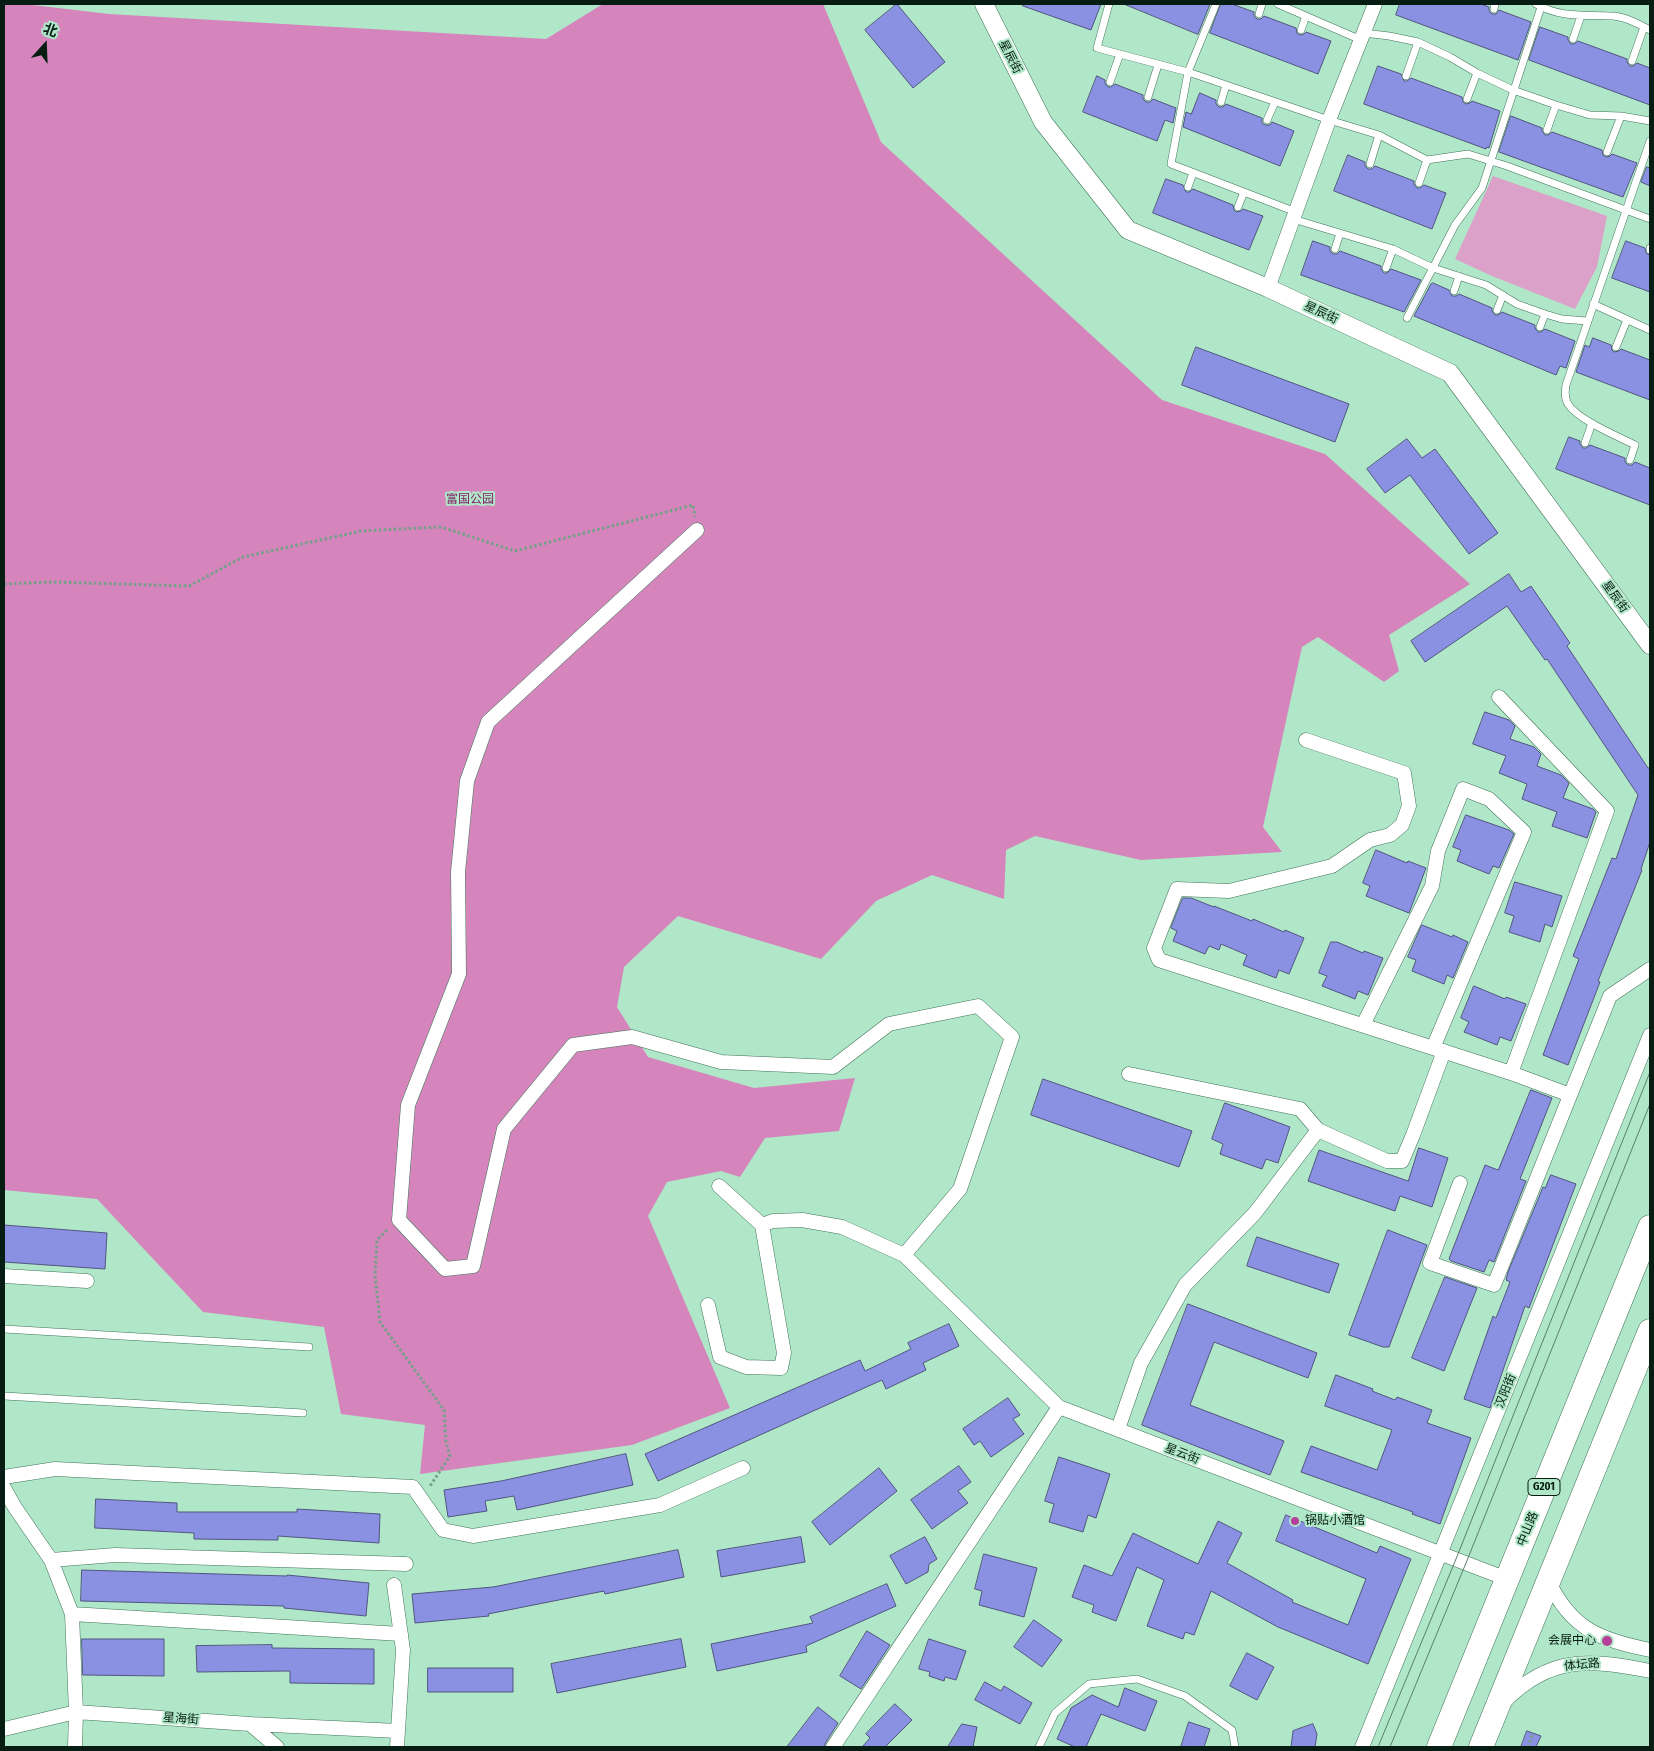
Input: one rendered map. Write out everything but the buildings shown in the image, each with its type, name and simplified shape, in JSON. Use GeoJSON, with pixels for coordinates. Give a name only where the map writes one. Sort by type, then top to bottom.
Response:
{"type":"FeatureCollection","features":[{"type":"Feature","properties":{"kind":"highway","name":"中山路"},"geometry":{"type":"LineString","coordinates":[[1439,1747],[1650,1227]]}},
{"type":"Feature","properties":{"kind":"highway"},"geometry":{"type":"LineString","coordinates":[[1481,1747],[1650,1331]]}},
{"type":"Feature","properties":{"kind":"street","name":"星辰街"},"geometry":{"type":"LineString","coordinates":[[984,4],[1043,122],[1128,230],[1268,288],[1450,373],[1650,645]]}},
{"type":"Feature","properties":{"kind":"street"},"geometry":{"type":"LineString","coordinates":[[1268,288],[1329,120],[1375,4]]}},
{"type":"Feature","properties":{"kind":"street"},"geometry":{"type":"LineString","coordinates":[[697,530],[488,722],[467,781],[458,872],[459,974],[408,1105],[399,1220],[445,1269],[473,1266],[504,1129],[573,1045],[632,1037],[721,1062],[833,1067],[889,1024],[978,1006],[1012,1037],[960,1188],[904,1255]]}},
{"type":"Feature","properties":{"kind":"street"},"geometry":{"type":"LineString","coordinates":[[1499,697],[1607,810],[1511,1073]]}},
{"type":"Feature","properties":{"kind":"street"},"geometry":{"type":"LineString","coordinates":[[1306,740],[1404,773],[1409,806],[1402,825],[1390,835],[1370,840],[1332,866],[1229,891],[1176,889],[1154,948],[1159,960],[1511,1073],[1570,1095]]}},
{"type":"Feature","properties":{"kind":"street"},"geometry":{"type":"LineString","coordinates":[[1129,1074],[1300,1109],[1318,1130],[1387,1161],[1402,1161],[1413,1136],[1439,1050],[1524,832],[1489,799],[1462,789],[1438,851],[1432,886],[1363,1025]]}},
{"type":"Feature","properties":{"kind":"street"},"geometry":{"type":"LineString","coordinates":[[1460,1183],[1430,1263],[1494,1285],[1610,996],[1650,969]]}},
{"type":"Feature","properties":{"kind":"street","name":"汉阳街"},"geometry":{"type":"LineString","coordinates":[[1362,1747],[1650,1035]]}},
{"type":"Feature","properties":{"kind":"street"},"geometry":{"type":"LineString","coordinates":[[1118,1429],[1141,1363],[1185,1284],[1256,1213],[1318,1130]]}},
{"type":"Feature","properties":{"kind":"street"},"geometry":{"type":"LineString","coordinates":[[708,1305],[720,1357],[746,1368],[781,1368],[784,1354],[762,1225],[719,1186]]}},
{"type":"Feature","properties":{"kind":"street","name":"星云街"},"geometry":{"type":"LineString","coordinates":[[762,1225],[773,1221],[802,1220],[842,1227],[904,1255],[1059,1406],[1508,1578]]}},
{"type":"Feature","properties":{"kind":"street"},"geometry":{"type":"LineString","coordinates":[[4,1276],[87,1281]]}},
{"type":"Feature","properties":{"kind":"street"},"geometry":{"type":"LineString","coordinates":[[833,1747],[1059,1406]]}},
{"type":"Feature","properties":{"kind":"street"},"geometry":{"type":"LineString","coordinates":[[4,1477],[55,1469],[413,1486],[443,1530],[473,1536],[660,1505],[743,1468]]}},
{"type":"Feature","properties":{"kind":"street"},"geometry":{"type":"LineString","coordinates":[[4,1488],[14,1506],[52,1560],[72,1614],[76,1712],[75,1747]]}},
{"type":"Feature","properties":{"kind":"street"},"geometry":{"type":"LineString","coordinates":[[52,1560],[115,1555],[406,1564]]}},
{"type":"Feature","properties":{"kind":"street"},"geometry":{"type":"LineString","coordinates":[[1549,1582],[1558,1600],[1573,1618],[1592,1632],[1619,1643],[1650,1650]]}},
{"type":"Feature","properties":{"kind":"street"},"geometry":{"type":"LineString","coordinates":[[394,1585],[403,1650],[397,1747]]}},
{"type":"Feature","properties":{"kind":"street"},"geometry":{"type":"LineString","coordinates":[[72,1614],[401,1634]]}},
{"type":"Feature","properties":{"kind":"street","name":"体坛路"},"geometry":{"type":"LineString","coordinates":[[1496,1710],[1516,1690],[1530,1680],[1562,1666],[1587,1662],[1613,1663],[1650,1671]]}},
{"type":"Feature","properties":{"kind":"street","name":"星海街"},"geometry":{"type":"LineString","coordinates":[[4,1729],[76,1712],[250,1724],[398,1731]]}},
{"type":"Feature","properties":{"kind":"street"},"geometry":{"type":"LineString","coordinates":[[250,1724],[277,1747]]}},
{"type":"Feature","properties":{"kind":"lane"},"geometry":{"type":"LineString","coordinates":[[1109,4],[1097,48],[1188,72],[1329,120],[1379,134],[1427,160],[1468,154],[1650,219]]}},
{"type":"Feature","properties":{"kind":"lane"},"geometry":{"type":"LineString","coordinates":[[1216,4],[1188,72],[1171,164],[1244,192],[1295,216],[1340,233],[1393,249],[1433,268],[1486,286],[1517,304],[1562,319],[1587,321]]}},
{"type":"Feature","properties":{"kind":"lane"},"geometry":{"type":"LineString","coordinates":[[1259,14],[1262,4]]}},
{"type":"Feature","properties":{"kind":"lane"},"geometry":{"type":"LineString","coordinates":[[1278,4],[1363,36],[1389,36],[1418,42],[1450,56],[1477,73],[1514,90],[1556,105],[1590,115],[1621,116],[1650,121]]}},
{"type":"Feature","properties":{"kind":"lane"},"geometry":{"type":"LineString","coordinates":[[1407,318],[1455,225],[1482,188],[1540,5],[1564,15],[1616,16],[1647,29],[1632,61]]}},
{"type":"Feature","properties":{"kind":"lane"},"geometry":{"type":"LineString","coordinates":[[1301,30],[1306,16]]}},
{"type":"Feature","properties":{"kind":"lane"},"geometry":{"type":"LineString","coordinates":[[1573,39],[1581,16]]}},
{"type":"Feature","properties":{"kind":"lane"},"geometry":{"type":"LineString","coordinates":[[1406,76],[1418,42]]}},
{"type":"Feature","properties":{"kind":"lane"},"geometry":{"type":"LineString","coordinates":[[1110,82],[1120,54]]}},
{"type":"Feature","properties":{"kind":"lane"},"geometry":{"type":"LineString","coordinates":[[1148,97],[1158,65]]}},
{"type":"Feature","properties":{"kind":"lane"},"geometry":{"type":"LineString","coordinates":[[1467,99],[1477,73]]}},
{"type":"Feature","properties":{"kind":"lane"},"geometry":{"type":"LineString","coordinates":[[1220,102],[1226,85]]}},
{"type":"Feature","properties":{"kind":"lane"},"geometry":{"type":"LineString","coordinates":[[1267,120],[1275,102]]}},
{"type":"Feature","properties":{"kind":"lane"},"geometry":{"type":"LineString","coordinates":[[1547,130],[1556,105]]}},
{"type":"Feature","properties":{"kind":"lane"},"geometry":{"type":"LineString","coordinates":[[1607,152],[1621,116]]}},
{"type":"Feature","properties":{"kind":"lane"},"geometry":{"type":"LineString","coordinates":[[1370,164],[1379,134]]}},
{"type":"Feature","properties":{"kind":"lane"},"geometry":{"type":"LineString","coordinates":[[1630,460],[1635,445],[1579,416],[1568,404],[1565,394],[1566,385],[1587,321],[1650,140]]}},
{"type":"Feature","properties":{"kind":"lane"},"geometry":{"type":"LineString","coordinates":[[1419,183],[1427,160]]}},
{"type":"Feature","properties":{"kind":"lane"},"geometry":{"type":"LineString","coordinates":[[1188,188],[1194,173]]}},
{"type":"Feature","properties":{"kind":"lane"},"geometry":{"type":"LineString","coordinates":[[1238,207],[1244,192]]}},
{"type":"Feature","properties":{"kind":"lane"},"geometry":{"type":"LineString","coordinates":[[1335,249],[1340,233]]}},
{"type":"Feature","properties":{"kind":"lane"},"geometry":{"type":"LineString","coordinates":[[1386,268],[1393,249]]}},
{"type":"Feature","properties":{"kind":"lane"},"geometry":{"type":"LineString","coordinates":[[1454,292],[1459,276]]}},
{"type":"Feature","properties":{"kind":"lane"},"geometry":{"type":"LineString","coordinates":[[1497,310],[1503,295]]}},
{"type":"Feature","properties":{"kind":"lane"},"geometry":{"type":"LineString","coordinates":[[1593,304],[1650,330]]}},
{"type":"Feature","properties":{"kind":"lane"},"geometry":{"type":"LineString","coordinates":[[1540,327],[1545,314]]}},
{"type":"Feature","properties":{"kind":"lane"},"geometry":{"type":"LineString","coordinates":[[1616,347],[1627,320]]}},
{"type":"Feature","properties":{"kind":"lane"},"geometry":{"type":"LineString","coordinates":[[1586,443],[1592,423]]}},
{"type":"Feature","properties":{"kind":"lane"},"geometry":{"type":"LineString","coordinates":[[4,1329],[308,1347]]}},
{"type":"Feature","properties":{"kind":"lane"},"geometry":{"type":"LineString","coordinates":[[4,1396],[303,1413]]}},
{"type":"Feature","properties":{"kind":"lane"},"geometry":{"type":"LineString","coordinates":[[1039,1747],[1055,1713],[1089,1684],[1137,1679],[1184,1696],[1232,1730],[1235,1747]]}},
{"type":"Feature","properties":{"kind":"path"},"geometry":{"type":"LineString","coordinates":[[4,584],[52,582],[188,586],[243,557],[361,531],[441,527],[515,551],[693,505],[697,530]]}},
{"type":"Feature","properties":{"kind":"path"},"geometry":{"type":"LineString","coordinates":[[399,1220],[377,1240],[376,1275],[380,1322],[444,1410],[446,1442],[450,1456],[421,1498]]}},
{"type":"Feature","properties":{"kind":"path"},"geometry":{"type":"LineString","coordinates":[[1528,1747],[1534,1733]]}},
{"type":"Feature","properties":{"kind":"shaded area"},"geometry":{"type":"Polygon","coordinates":[[[1493,176],[1607,216],[1597,267],[1575,309],[1455,259],[1493,176]]]}},
{"type":"Feature","properties":{"kind":"green space","name":"富国公园"},"geometry":{"type":"Polygon","coordinates":[[[4,4],[24,4],[109,14],[546,39],[603,4],[823,4],[881,142],[1162,400],[1325,454],[1470,584],[1389,635],[1399,671],[1384,682],[1318,637],[1302,647],[1263,827],[1282,852],[1141,860],[1035,836],[1006,850],[1004,899],[932,875],[876,901],[821,959],[678,916],[624,967],[617,1007],[648,1057],[754,1088],[855,1078],[839,1131],[765,1138],[740,1177],[721,1171],[667,1182],[648,1216],[730,1408],[632,1445],[420,1474],[425,1425],[341,1414],[324,1327],[203,1312],[97,1199],[4,1190],[4,4]]]}},
{"type":"Feature","properties":{"kind":"tram line"},"geometry":{"type":"LineString","coordinates":[[1378,1747],[1456,1559],[1650,1072]]}},
{"type":"Feature","properties":{"kind":"tram line"},"geometry":{"type":"LineString","coordinates":[[1390,1747],[1650,1104]]}},
{"type":"Feature","properties":{"kind":"place","name":"锅贴小酒馆"},"geometry":{"type":"Point","coordinates":[1295,1521]}},
{"type":"Feature","properties":{"kind":"place","name":"会展中心"},"geometry":{"type":"Point","coordinates":[1607,1641]}}]}
